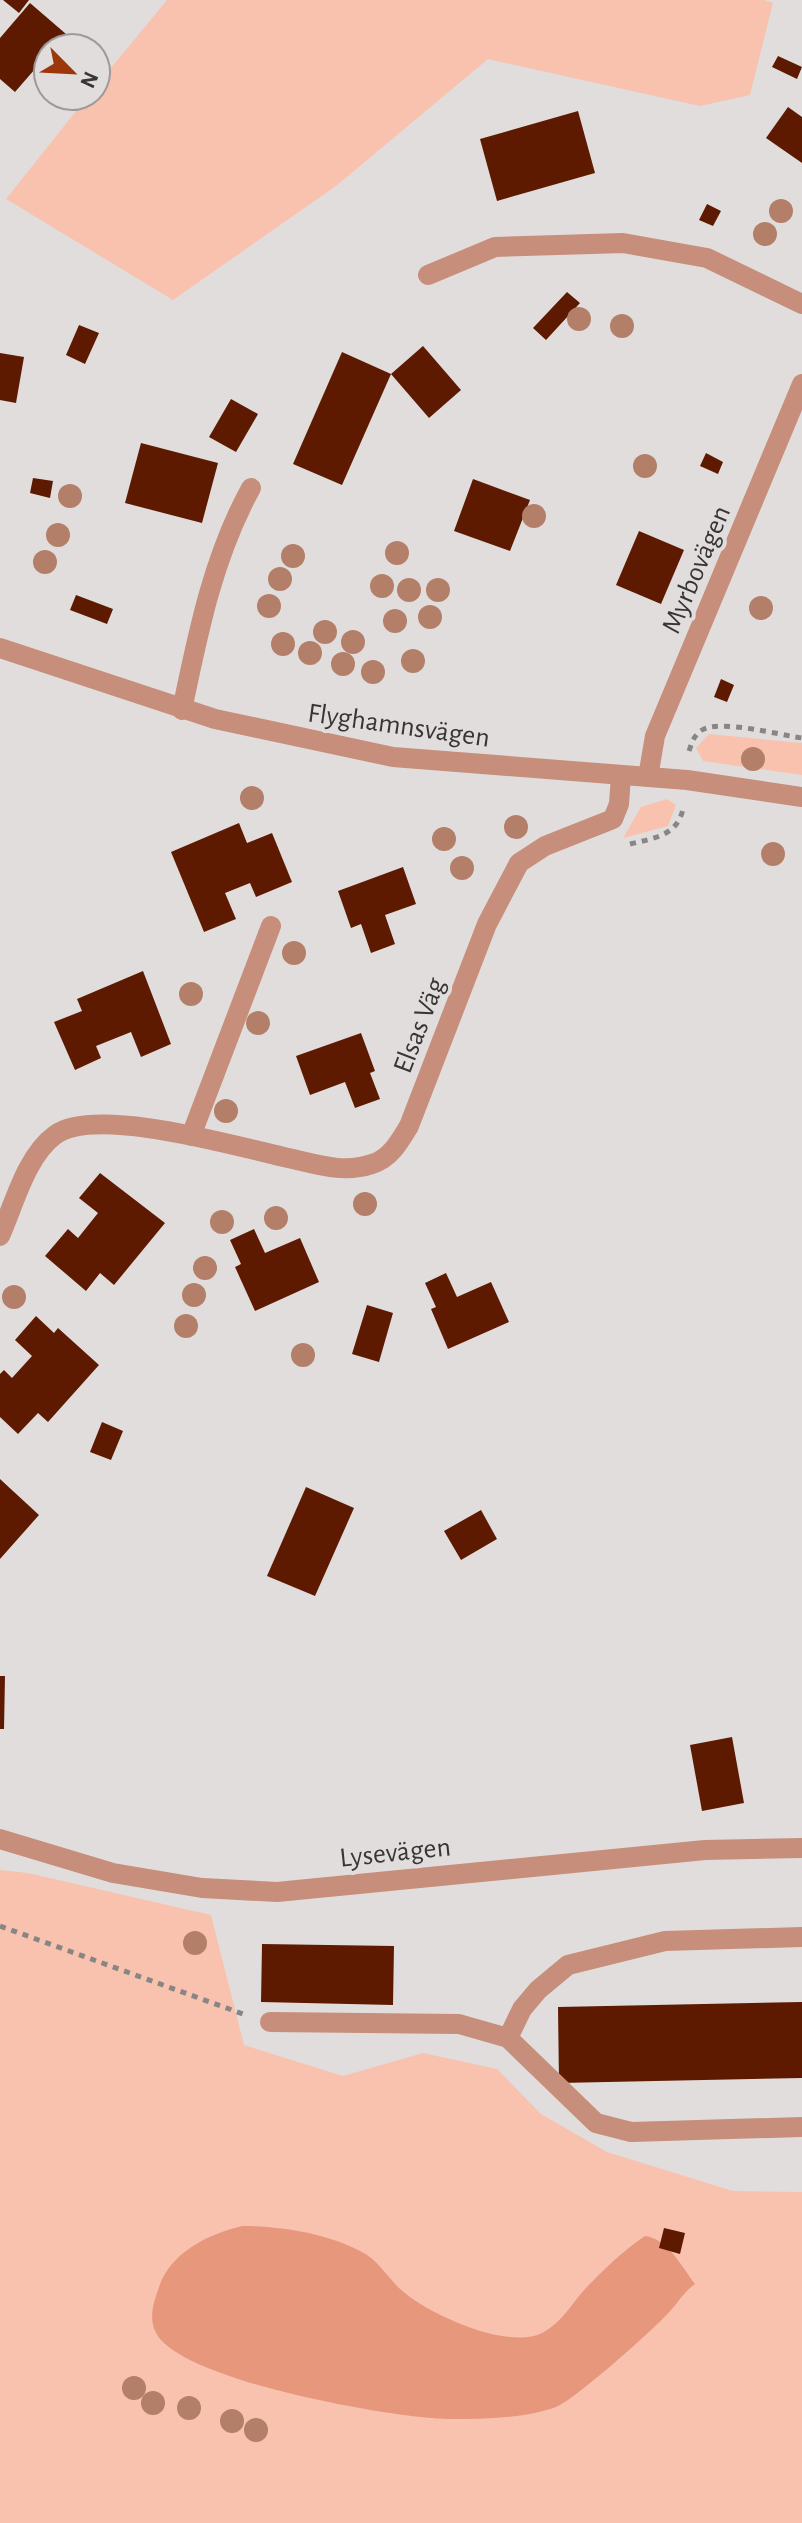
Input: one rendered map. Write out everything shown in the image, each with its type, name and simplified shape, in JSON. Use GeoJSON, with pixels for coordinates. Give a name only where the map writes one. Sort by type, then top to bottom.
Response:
{"type":"FeatureCollection","features":[{"type":"Feature","properties":{"kind":"street"},"geometry":{"type":"LineString","coordinates":[[428,275],[495,247],[623,243],[707,258],[802,304]]}},
{"type":"Feature","properties":{"kind":"street","name":"Myrbovägen"},"geometry":{"type":"LineString","coordinates":[[648,777],[652,751],[802,384]]}},
{"type":"Feature","properties":{"kind":"street"},"geometry":{"type":"LineString","coordinates":[[182,710],[206,603],[229,529],[251,488]]}},
{"type":"Feature","properties":{"kind":"street","name":"Flyghamnsvägen"},"geometry":{"type":"LineString","coordinates":[[0,648],[182,710],[393,757],[687,780],[802,797]]}},
{"type":"Feature","properties":{"kind":"street","name":"Elsas Väg"},"geometry":{"type":"LineString","coordinates":[[0,1236],[34,1162],[55,1134],[77,1125],[107,1123],[191,1136],[345,1170],[375,1164],[395,1149],[409,1126],[503,889],[519,863],[545,846],[613,819],[619,804],[621,776]]}},
{"type":"Feature","properties":{"kind":"street"},"geometry":{"type":"LineString","coordinates":[[191,1136],[271,926]]}},
{"type":"Feature","properties":{"kind":"street","name":"Lysevägen"},"geometry":{"type":"LineString","coordinates":[[0,1839],[113,1873],[202,1888],[277,1892],[705,1850],[802,1848]]}},
{"type":"Feature","properties":{"kind":"street"},"geometry":{"type":"LineString","coordinates":[[508,2038],[522,2009],[538,1990],[568,1965],[665,1941],[802,1937]]}},
{"type":"Feature","properties":{"kind":"street"},"geometry":{"type":"LineString","coordinates":[[270,2022],[459,2024],[508,2038],[596,2123],[631,2132],[661,2134],[802,2127]]}},
{"type":"Feature","properties":{"kind":"path"},"geometry":{"type":"LineString","coordinates":[[623,846],[671,832],[678,825],[687,780],[688,752],[695,736],[705,727],[735,727],[802,738]]}},
{"type":"Feature","properties":{"kind":"path"},"geometry":{"type":"LineString","coordinates":[[652,751],[688,752]]}},
{"type":"Feature","properties":{"kind":"path"},"geometry":{"type":"LineString","coordinates":[[0,1926],[206,2004],[270,2022]]}},
{"type":"Feature","properties":{"kind":"shaded area"},"geometry":{"type":"Polygon","coordinates":[[[167,0],[764,0],[773,3],[750,95],[700,106],[488,59],[336,186],[173,300],[6,199],[75,112],[112,112],[112,67],[167,0]]]}},
{"type":"Feature","properties":{"kind":"shaded area"},"geometry":{"type":"Polygon","coordinates":[[[709,734],[802,743],[802,775],[703,761],[696,748],[709,734]]]}},
{"type":"Feature","properties":{"kind":"shaded area"},"geometry":{"type":"Polygon","coordinates":[[[667,799],[676,805],[668,826],[623,838],[641,807],[667,799]]]}},
{"type":"Feature","properties":{"kind":"shaded area"},"geometry":{"type":"Polygon","coordinates":[[[0,1870],[28,1873],[211,1915],[244,2045],[343,2076],[423,2053],[497,2069],[541,2114],[607,2152],[733,2191],[802,2192],[802,2523],[0,2523],[0,1870]]]}},
{"type":"Feature","properties":{"kind":"shaded area"},"geometry":{"type":"Polygon","coordinates":[[[242,2226],[302,2232],[347,2245],[371,2258],[399,2288],[428,2308],[468,2327],[510,2337],[529,2337],[550,2328],[600,2274],[645,2236],[668,2248],[695,2284],[633,2346],[579,2392],[556,2407],[502,2418],[420,2417],[338,2404],[245,2381],[204,2367],[173,2350],[156,2333],[152,2321],[154,2304],[164,2275],[172,2264],[204,2240],[242,2226]]]}},
{"type":"Feature","properties":{"kind":"building"},"geometry":{"type":"Polygon","coordinates":[[[3,0],[29,0],[19,13],[3,0]]]}},
{"type":"Feature","properties":{"kind":"building"},"geometry":{"type":"Polygon","coordinates":[[[30,3],[64,32],[32,32],[32,72],[15,92],[0,79],[0,38],[30,3]]]}},
{"type":"Feature","properties":{"kind":"building"},"geometry":{"type":"Polygon","coordinates":[[[778,56],[802,67],[797,79],[772,67],[778,56]]]}},
{"type":"Feature","properties":{"kind":"building"},"geometry":{"type":"Polygon","coordinates":[[[788,107],[802,117],[802,163],[766,138],[788,107]]]}},
{"type":"Feature","properties":{"kind":"building"},"geometry":{"type":"Polygon","coordinates":[[[578,111],[595,173],[497,201],[480,139],[578,111]]]}},
{"type":"Feature","properties":{"kind":"building"},"geometry":{"type":"Polygon","coordinates":[[[707,204],[721,211],[713,226],[699,220],[707,204]]]}},
{"type":"Feature","properties":{"kind":"building"},"geometry":{"type":"Polygon","coordinates":[[[567,292],[580,303],[546,340],[533,328],[567,292]]]}},
{"type":"Feature","properties":{"kind":"building"},"geometry":{"type":"Polygon","coordinates":[[[79,325],[99,333],[85,364],[66,355],[79,325]]]}},
{"type":"Feature","properties":{"kind":"building"},"geometry":{"type":"Polygon","coordinates":[[[423,346],[461,390],[429,418],[391,374],[423,346]]]}},
{"type":"Feature","properties":{"kind":"building"},"geometry":{"type":"Polygon","coordinates":[[[342,352],[391,374],[342,485],[293,464],[342,352]]]}},
{"type":"Feature","properties":{"kind":"building"},"geometry":{"type":"Polygon","coordinates":[[[0,353],[24,357],[16,403],[0,400],[0,353]]]}},
{"type":"Feature","properties":{"kind":"building"},"geometry":{"type":"Polygon","coordinates":[[[231,399],[258,414],[236,452],[209,437],[231,399]]]}},
{"type":"Feature","properties":{"kind":"building"},"geometry":{"type":"Polygon","coordinates":[[[141,443],[218,463],[202,523],[125,503],[141,443]]]}},
{"type":"Feature","properties":{"kind":"building"},"geometry":{"type":"Polygon","coordinates":[[[706,453],[723,462],[718,474],[700,466],[706,453]]]}},
{"type":"Feature","properties":{"kind":"building"},"geometry":{"type":"Polygon","coordinates":[[[33,478],[53,481],[50,498],[30,493],[33,478]]]}},
{"type":"Feature","properties":{"kind":"building"},"geometry":{"type":"Polygon","coordinates":[[[473,479],[530,500],[510,551],[454,531],[473,479]]]}},
{"type":"Feature","properties":{"kind":"building"},"geometry":{"type":"Polygon","coordinates":[[[639,531],[684,550],[661,604],[616,585],[639,531]]]}},
{"type":"Feature","properties":{"kind":"building"},"geometry":{"type":"Polygon","coordinates":[[[76,595],[113,609],[107,624],[70,610],[76,595]]]}},
{"type":"Feature","properties":{"kind":"building"},"geometry":{"type":"Polygon","coordinates":[[[721,679],[734,685],[727,702],[714,697],[721,679]]]}},
{"type":"Feature","properties":{"kind":"building"},"geometry":{"type":"Polygon","coordinates":[[[239,823],[247,843],[272,833],[292,882],[256,897],[250,883],[225,893],[236,919],[204,932],[171,852],[239,823]]]}},
{"type":"Feature","properties":{"kind":"building"},"geometry":{"type":"Polygon","coordinates":[[[403,867],[416,904],[385,915],[395,944],[371,953],[361,924],[351,928],[338,891],[403,867]]]}},
{"type":"Feature","properties":{"kind":"building"},"geometry":{"type":"Polygon","coordinates":[[[143,971],[171,1044],[141,1057],[131,1032],[96,1046],[101,1058],[75,1070],[54,1022],[82,1011],[77,999],[143,971]]]}},
{"type":"Feature","properties":{"kind":"building"},"geometry":{"type":"Polygon","coordinates":[[[361,1033],[375,1071],[370,1073],[380,1099],[355,1108],[345,1082],[310,1095],[296,1056],[361,1033]]]}},
{"type":"Feature","properties":{"kind":"building"},"geometry":{"type":"Polygon","coordinates":[[[100,1173],[165,1223],[114,1285],[100,1273],[86,1291],[45,1256],[68,1229],[78,1238],[98,1213],[79,1198],[100,1173]]]}},
{"type":"Feature","properties":{"kind":"building"},"geometry":{"type":"Polygon","coordinates":[[[254,1229],[265,1253],[300,1238],[319,1282],[255,1311],[235,1267],[241,1264],[230,1240],[254,1229]]]}},
{"type":"Feature","properties":{"kind":"building"},"geometry":{"type":"Polygon","coordinates":[[[446,1273],[457,1297],[491,1282],[509,1322],[448,1349],[431,1309],[436,1307],[425,1283],[446,1273]]]}},
{"type":"Feature","properties":{"kind":"building"},"geometry":{"type":"Polygon","coordinates":[[[367,1305],[393,1313],[379,1362],[352,1354],[367,1305]]]}},
{"type":"Feature","properties":{"kind":"building"},"geometry":{"type":"Polygon","coordinates":[[[36,1316],[54,1333],[58,1328],[99,1365],[48,1422],[38,1413],[18,1434],[0,1417],[0,1374],[4,1370],[12,1378],[32,1356],[15,1340],[36,1316]]]}},
{"type":"Feature","properties":{"kind":"building"},"geometry":{"type":"Polygon","coordinates":[[[102,1422],[123,1431],[111,1460],[90,1452],[102,1422]]]}},
{"type":"Feature","properties":{"kind":"building"},"geometry":{"type":"Polygon","coordinates":[[[0,1479],[39,1515],[0,1559],[0,1479]]]}},
{"type":"Feature","properties":{"kind":"building"},"geometry":{"type":"Polygon","coordinates":[[[306,1487],[354,1508],[315,1596],[267,1576],[306,1487]]]}},
{"type":"Feature","properties":{"kind":"building"},"geometry":{"type":"Polygon","coordinates":[[[481,1510],[497,1539],[461,1560],[444,1531],[481,1510]]]}},
{"type":"Feature","properties":{"kind":"building"},"geometry":{"type":"Polygon","coordinates":[[[0,1676],[5,1676],[4,1729],[0,1729],[0,1676]]]}},
{"type":"Feature","properties":{"kind":"building"},"geometry":{"type":"Polygon","coordinates":[[[732,1737],[744,1803],[702,1811],[690,1745],[732,1737]]]}},
{"type":"Feature","properties":{"kind":"building"},"geometry":{"type":"Polygon","coordinates":[[[262,1944],[394,1946],[393,2005],[261,2002],[262,1944]]]}},
{"type":"Feature","properties":{"kind":"building"},"geometry":{"type":"Polygon","coordinates":[[[802,2002],[802,2078],[559,2083],[558,2007],[802,2002]]]}},
{"type":"Feature","properties":{"kind":"building"},"geometry":{"type":"Polygon","coordinates":[[[664,2228],[685,2233],[680,2254],[659,2248],[664,2228]]]}}]}
